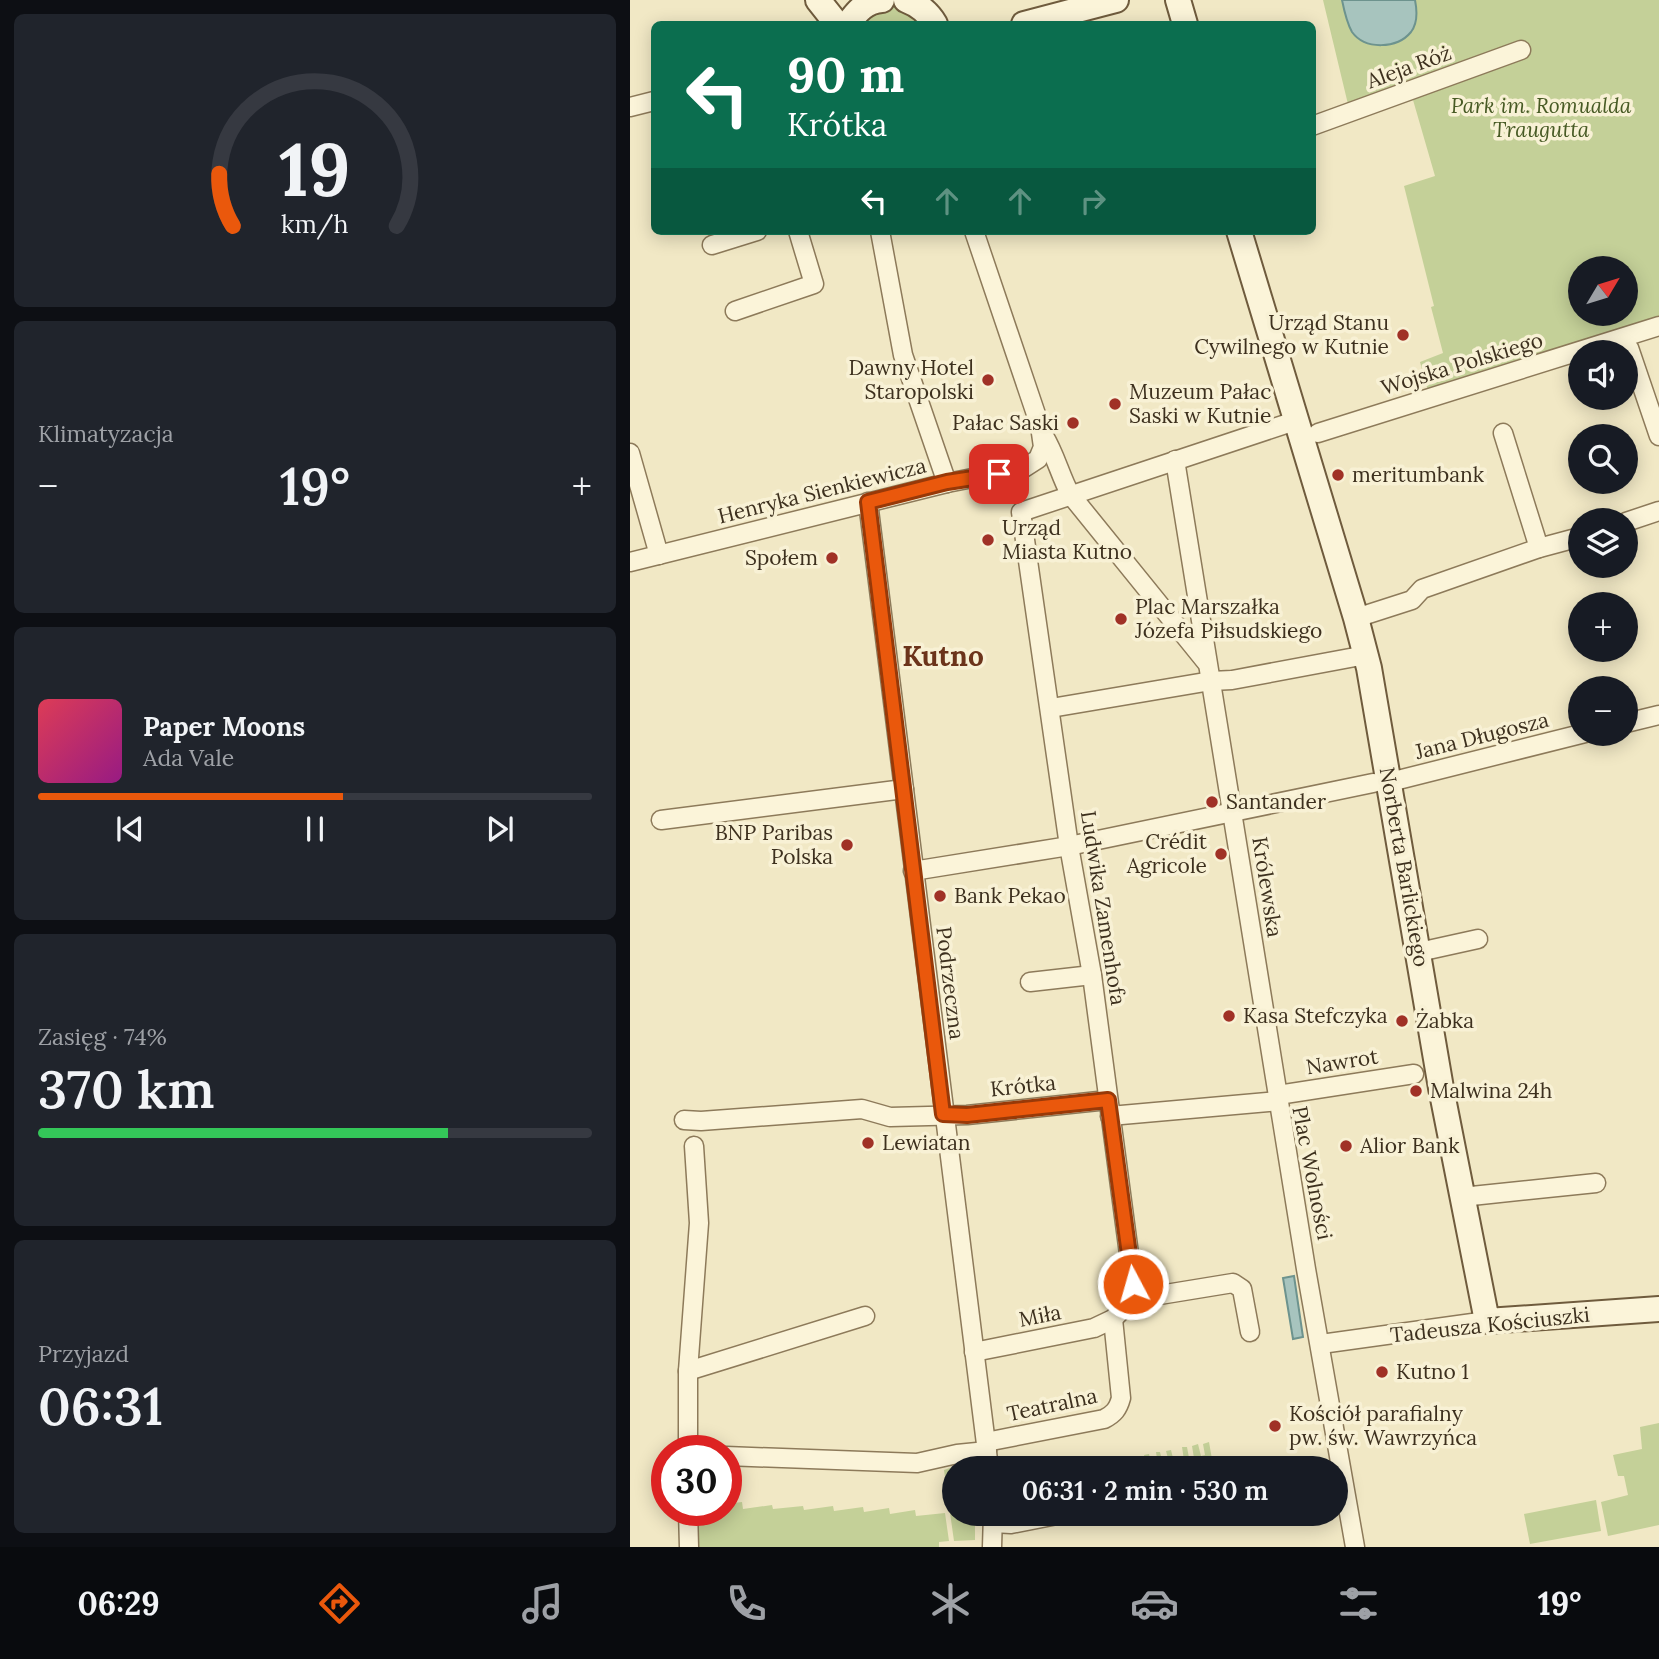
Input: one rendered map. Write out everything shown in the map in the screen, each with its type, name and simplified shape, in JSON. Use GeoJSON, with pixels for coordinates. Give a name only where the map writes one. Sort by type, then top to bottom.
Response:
{"type":"FeatureCollection","features":[{"type":"Feature","properties":{"kind":"street"},"geometry":{"type":"LineString","coordinates":[[818,0],[835,21]]}},
{"type":"Feature","properties":{"kind":"street"},"geometry":{"type":"LineString","coordinates":[[1036,21],[1116,0]]}},
{"type":"Feature","properties":{"kind":"street"},"geometry":{"type":"LineString","coordinates":[[1178,0],[1184,21]]}},
{"type":"Feature","properties":{"kind":"street"},"geometry":{"type":"LineString","coordinates":[[851,21],[868,1]]}},
{"type":"Feature","properties":{"kind":"street","name":"Aleja Róż"},"geometry":{"type":"LineString","coordinates":[[1316,125],[1521,50]]}},
{"type":"Feature","properties":{"kind":"street"},"geometry":{"type":"LineString","coordinates":[[630,107],[651,102]]}},
{"type":"Feature","properties":{"kind":"street"},"geometry":{"type":"LineString","coordinates":[[712,245],[744,235]]}},
{"type":"Feature","properties":{"kind":"street"},"geometry":{"type":"LineString","coordinates":[[735,311],[814,284],[799,235]]}},
{"type":"Feature","properties":{"kind":"street"},"geometry":{"type":"LineString","coordinates":[[881,235],[903,355],[947,482]]}},
{"type":"Feature","properties":{"kind":"street"},"geometry":{"type":"LineString","coordinates":[[975,235],[1042,433],[1051,447],[1070,494],[1210,672],[1232,680],[1366,655]]}},
{"type":"Feature","properties":{"kind":"street","name":"Norberta Barlickiego"},"geometry":{"type":"LineString","coordinates":[[1240,235],[1366,655],[1381,783],[1419,951],[1434,1050],[1487,1321]]}},
{"type":"Feature","properties":{"kind":"street","name":"Wojska Polskiego"},"geometry":{"type":"LineString","coordinates":[[1318,433],[1659,326]]}},
{"type":"Feature","properties":{"kind":"street"},"geometry":{"type":"LineString","coordinates":[[1638,374],[1659,436]]}},
{"type":"Feature","properties":{"kind":"street"},"geometry":{"type":"LineString","coordinates":[[1210,672],[1051,708],[1021,512],[1295,421]]}},
{"type":"Feature","properties":{"kind":"street","name":"Henryka Sienkiewicza"},"geometry":{"type":"LineString","coordinates":[[630,562],[947,482],[1024,468],[1038,458],[1044,447],[1042,433]]}},
{"type":"Feature","properties":{"kind":"street"},"geometry":{"type":"LineString","coordinates":[[1503,433],[1539,548]]}},
{"type":"Feature","properties":{"kind":"street"},"geometry":{"type":"LineString","coordinates":[[630,453],[659,555]]}},
{"type":"Feature","properties":{"kind":"street"},"geometry":{"type":"LineString","coordinates":[[1175,460],[1210,672]]}},
{"type":"Feature","properties":{"kind":"street","name":"Podrzeczna"},"geometry":{"type":"LineString","coordinates":[[868,502],[987,1454]]}},
{"type":"Feature","properties":{"kind":"street"},"geometry":{"type":"LineString","coordinates":[[1638,518],[1659,511]]}},
{"type":"Feature","properties":{"kind":"street"},"geometry":{"type":"LineString","coordinates":[[1356,618],[1412,600],[1422,589],[1568,540]]}},
{"type":"Feature","properties":{"kind":"street","name":"Królewska"},"geometry":{"type":"LineString","coordinates":[[1210,672],[1279,1098]]}},
{"type":"Feature","properties":{"kind":"street","name":"Ludwika Zamenhofa"},"geometry":{"type":"LineString","coordinates":[[1051,708],[1069,846],[1092,975],[1109,1108]]}},
{"type":"Feature","properties":{"kind":"street"},"geometry":{"type":"LineString","coordinates":[[1638,720],[1659,715]]}},
{"type":"Feature","properties":{"kind":"street","name":"Jana Długosza"},"geometry":{"type":"LineString","coordinates":[[913,871],[1069,846],[1381,783],[1568,737]]}},
{"type":"Feature","properties":{"kind":"street"},"geometry":{"type":"LineString","coordinates":[[661,820],[904,789]]}},
{"type":"Feature","properties":{"kind":"street"},"geometry":{"type":"LineString","coordinates":[[1419,951],[1478,939]]}},
{"type":"Feature","properties":{"kind":"street"},"geometry":{"type":"LineString","coordinates":[[1030,982],[1092,975]]}},
{"type":"Feature","properties":{"kind":"street","name":"Nawrot"},"geometry":{"type":"LineString","coordinates":[[1279,1098],[1413,1074]]}},
{"type":"Feature","properties":{"kind":"street","name":"Plac Wolności"},"geometry":{"type":"LineString","coordinates":[[1109,1108],[1279,1098],[1355,1547]]}},
{"type":"Feature","properties":{"kind":"street"},"geometry":{"type":"LineString","coordinates":[[1109,1108],[1133,1277],[1129,1300],[1113,1319]]}},
{"type":"Feature","properties":{"kind":"street","name":"Krótka"},"geometry":{"type":"LineString","coordinates":[[684,1120],[862,1109],[890,1117],[1109,1108]]}},
{"type":"Feature","properties":{"kind":"street"},"geometry":{"type":"LineString","coordinates":[[688,1435],[688,1371],[699,1223],[694,1146]]}},
{"type":"Feature","properties":{"kind":"street"},"geometry":{"type":"LineString","coordinates":[[1462,1197],[1596,1183]]}},
{"type":"Feature","properties":{"kind":"street"},"geometry":{"type":"LineString","coordinates":[[1129,1300],[1233,1283],[1242,1289],[1250,1332]]}},
{"type":"Feature","properties":{"kind":"street","name":"Tadeusza Kościuszki"},"geometry":{"type":"LineString","coordinates":[[1321,1344],[1487,1321],[1656,1314]]}},
{"type":"Feature","properties":{"kind":"street"},"geometry":{"type":"LineString","coordinates":[[688,1371],[865,1315]]}},
{"type":"Feature","properties":{"kind":"street","name":"Miła"},"geometry":{"type":"LineString","coordinates":[[974,1352],[1094,1328],[1113,1319]]}},
{"type":"Feature","properties":{"kind":"street","name":"Teatralna"},"geometry":{"type":"LineString","coordinates":[[987,1454],[1104,1419],[1119,1408],[1121,1398],[1113,1319]]}},
{"type":"Feature","properties":{"kind":"street"},"geometry":{"type":"LineString","coordinates":[[742,1457],[917,1462],[957,1454],[987,1454]]}},
{"type":"Feature","properties":{"kind":"street"},"geometry":{"type":"LineString","coordinates":[[688,1526],[689,1547]]}},
{"type":"Feature","properties":{"kind":"street"},"geometry":{"type":"LineString","coordinates":[[992,1547],[993,1526]]}},
{"type":"Feature","properties":{"kind":"green space","name":"Park im. Romualda Traugutta"},"geometry":{"type":"Polygon","coordinates":[[[1323,0],[1659,0],[1659,321],[1600,340],[1568,340],[1568,350],[1429,395],[1420,362],[1443,353],[1404,186],[1435,176],[1413,100],[1352,121],[1323,0]]]}},
{"type":"Feature","properties":{"kind":"green space"},"geometry":{"type":"Polygon","coordinates":[[[896,3],[924,21],[859,21],[883,4],[896,3]]]}},
{"type":"Feature","properties":{"kind":"green space"},"geometry":{"type":"Polygon","coordinates":[[[1659,1423],[1659,1525],[1608,1536],[1601,1502],[1628,1495],[1624,1476],[1618,1476],[1613,1455],[1642,1449],[1640,1427],[1659,1423]]]}},
{"type":"Feature","properties":{"kind":"green space"},"geometry":{"type":"Polygon","coordinates":[[[1209,1442],[1211,1456],[1201,1456],[1205,1455],[1203,1444],[1209,1442]]]}},
{"type":"Feature","properties":{"kind":"green space"},"geometry":{"type":"Polygon","coordinates":[[[1198,1444],[1201,1456],[1194,1456],[1192,1446],[1198,1444]]]}},
{"type":"Feature","properties":{"kind":"green space"},"geometry":{"type":"Polygon","coordinates":[[[1182,1447],[1187,1447],[1189,1456],[1183,1456],[1182,1447]]]}},
{"type":"Feature","properties":{"kind":"green space"},"geometry":{"type":"Polygon","coordinates":[[[1596,1500],[1601,1531],[1530,1544],[1524,1514],[1596,1500]]]}},
{"type":"Feature","properties":{"kind":"green space"},"geometry":{"type":"Polygon","coordinates":[[[742,1502],[743,1509],[772,1505],[773,1509],[803,1506],[804,1510],[833,1506],[834,1511],[863,1507],[864,1512],[889,1508],[890,1514],[915,1510],[916,1516],[942,1513],[942,1526],[947,1526],[949,1541],[939,1542],[939,1547],[697,1547],[697,1526],[742,1526],[742,1502]]]}},
{"type":"Feature","properties":{"kind":"green space"},"geometry":{"type":"Polygon","coordinates":[[[952,1526],[975,1526],[975,1540],[954,1541],[952,1526]]]}},
{"type":"Feature","properties":{"kind":"water"},"geometry":{"type":"Polygon","coordinates":[[[1342,0],[1415,0],[1415,25],[1405,38],[1398,42],[1381,45],[1365,42],[1352,32],[1342,0]]]}},
{"type":"Feature","properties":{"kind":"water"},"geometry":{"type":"Polygon","coordinates":[[[1294,1276],[1303,1337],[1293,1339],[1283,1278],[1294,1276]]]}},
{"type":"Feature","properties":{"kind":"place","name":"Urząd Stanu Cywilnego w Kutnie"},"geometry":{"type":"Point","coordinates":[1403,335]}},
{"type":"Feature","properties":{"kind":"place","name":"Dawny Hotel Staropolski"},"geometry":{"type":"Point","coordinates":[988,380]}},
{"type":"Feature","properties":{"kind":"place","name":"Muzeum Pałac Saski w Kutnie"},"geometry":{"type":"Point","coordinates":[1115,404]}},
{"type":"Feature","properties":{"kind":"place","name":"Pałac Saski"},"geometry":{"type":"Point","coordinates":[1073,423]}},
{"type":"Feature","properties":{"kind":"place","name":"meritumbank"},"geometry":{"type":"Point","coordinates":[1338,475]}},
{"type":"Feature","properties":{"kind":"place","name":"Urząd Miasta Kutno"},"geometry":{"type":"Point","coordinates":[988,540]}},
{"type":"Feature","properties":{"kind":"place","name":"Społem"},"geometry":{"type":"Point","coordinates":[832,558]}},
{"type":"Feature","properties":{"kind":"place","name":"Plac Marszałka Józefa Piłsudskiego"},"geometry":{"type":"Point","coordinates":[1121,619]}},
{"type":"Feature","properties":{"kind":"place","name":"Santander"},"geometry":{"type":"Point","coordinates":[1212,802]}},
{"type":"Feature","properties":{"kind":"place","name":"BNP Paribas Polska"},"geometry":{"type":"Point","coordinates":[847,845]}},
{"type":"Feature","properties":{"kind":"place","name":"Crédit Agricole"},"geometry":{"type":"Point","coordinates":[1221,854]}},
{"type":"Feature","properties":{"kind":"place","name":"Bank Pekao"},"geometry":{"type":"Point","coordinates":[940,896]}},
{"type":"Feature","properties":{"kind":"place","name":"Kasa Stefczyka"},"geometry":{"type":"Point","coordinates":[1229,1016]}},
{"type":"Feature","properties":{"kind":"place","name":"Żabka"},"geometry":{"type":"Point","coordinates":[1402,1021]}},
{"type":"Feature","properties":{"kind":"place","name":"Malwina 24h"},"geometry":{"type":"Point","coordinates":[1416,1091]}},
{"type":"Feature","properties":{"kind":"place","name":"Lewiatan"},"geometry":{"type":"Point","coordinates":[868,1143]}},
{"type":"Feature","properties":{"kind":"place","name":"Alior Bank"},"geometry":{"type":"Point","coordinates":[1346,1146]}},
{"type":"Feature","properties":{"kind":"place","name":"Kutno 1"},"geometry":{"type":"Point","coordinates":[1382,1372]}},
{"type":"Feature","properties":{"kind":"place","name":"Kościół parafialny pw. św. Wawrzyńca"},"geometry":{"type":"Point","coordinates":[1275,1426]}},
{"type":"Feature","properties":{"kind":"district","name":"Kutno"},"geometry":{"type":"Point","coordinates":[943,656]}},
{"type":"Feature","properties":{"kind":"route"},"geometry":{"type":"LineString","coordinates":[[999,474],[947,482],[868,502],[943,1114],[967,1115],[1108,1100],[1133,1284]]}}]}
